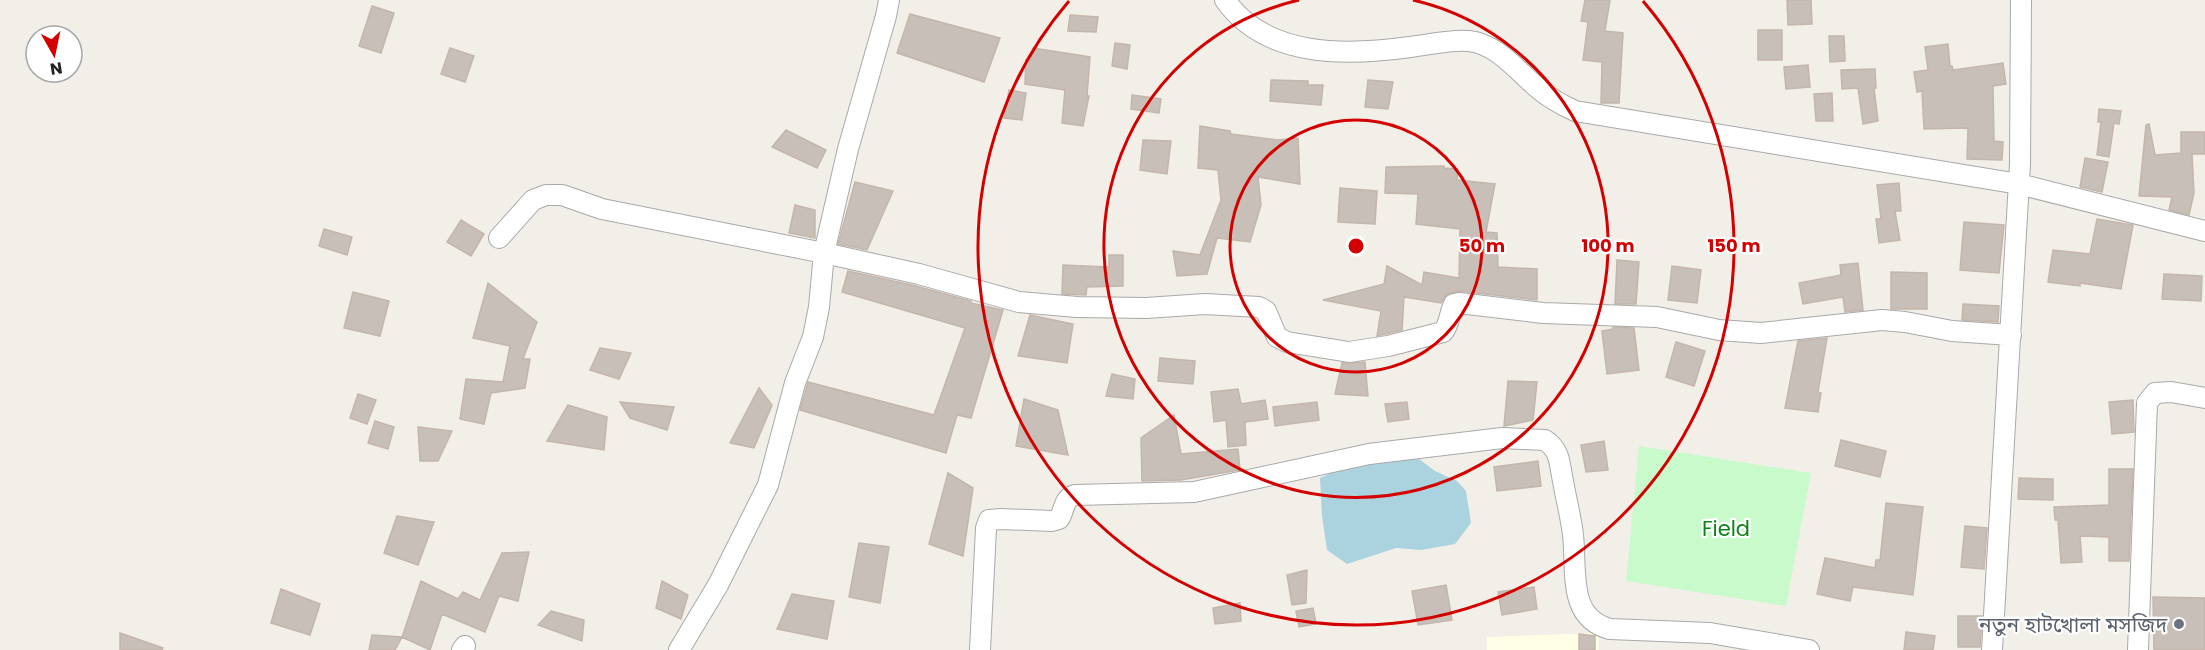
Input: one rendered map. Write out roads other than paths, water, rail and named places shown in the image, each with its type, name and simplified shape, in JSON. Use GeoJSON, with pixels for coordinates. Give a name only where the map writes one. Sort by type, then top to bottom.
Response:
{"type":"FeatureCollection","features":[{"type":"Feature","properties":{"kind":"street"},"geometry":{"type":"LineString","coordinates":[[679,650],[718,585],[768,485],[795,383],[813,337],[819,307],[824,253],[848,150],[889,0]]}},
{"type":"Feature","properties":{"kind":"street"},"geometry":{"type":"LineString","coordinates":[[1225,0],[1231,9],[1263,35],[1290,46],[1359,53],[1470,41],[1487,47],[1515,66],[1538,89],[1558,104],[1575,111],[2019,184],[2205,231]]}},
{"type":"Feature","properties":{"kind":"street"},"geometry":{"type":"LineString","coordinates":[[1992,650],[2019,184],[2021,0]]}},
{"type":"Feature","properties":{"kind":"street"},"geometry":{"type":"LineString","coordinates":[[499,238],[533,200],[546,195],[562,195],[602,209],[919,274],[1019,302],[1077,307],[1146,308],[1205,304],[1259,307],[1266,311],[1277,337],[1287,342],[1349,352],[1388,346],[1443,332],[1448,326],[1454,304],[1459,303],[1543,313],[1657,317],[1719,330],[1761,333],[1882,321],[1905,322],[1952,331],[2011,335]]}},
{"type":"Feature","properties":{"kind":"street"},"geometry":{"type":"LineString","coordinates":[[2138,650],[2147,403],[2155,393],[2162,392],[2205,398]]}},
{"type":"Feature","properties":{"kind":"street"},"geometry":{"type":"LineString","coordinates":[[980,650],[986,528],[989,520],[1052,521],[1059,519],[1066,500],[1075,495],[1194,492],[1369,454],[1502,438],[1545,440],[1557,452],[1573,532],[1575,587],[1583,611],[1598,626],[1610,629],[1710,633],[1809,650]]}},
{"type":"Feature","properties":{"kind":"water"},"geometry":{"type":"Polygon","coordinates":[[[1419,459],[1435,471],[1457,481],[1466,491],[1471,523],[1455,544],[1421,550],[1396,548],[1347,564],[1327,550],[1320,478],[1351,463],[1419,459]]]}},
{"type":"Feature","properties":{"kind":"place","name":"নতুন হাটখোলা মসজিদ"},"geometry":{"type":"Point","coordinates":[2179,624]}},
{"type":"Feature","properties":{"kind":"park label","name":"Field"},"geometry":{"type":"Point","coordinates":[1726,528]}}]}
